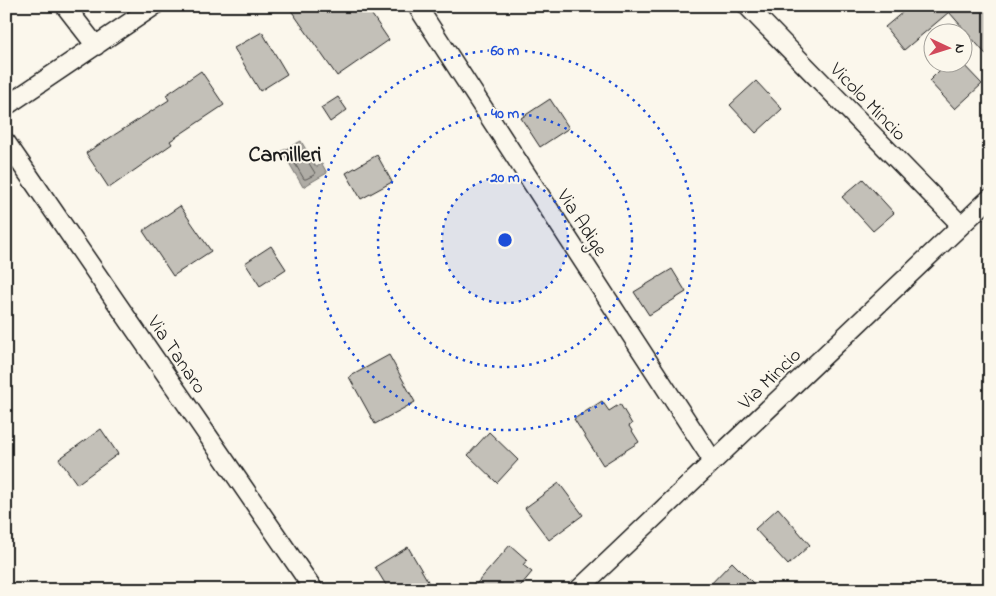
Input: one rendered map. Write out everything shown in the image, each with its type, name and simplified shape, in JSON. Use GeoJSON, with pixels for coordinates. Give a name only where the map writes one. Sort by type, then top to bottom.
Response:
{"type":"FeatureCollection","features":[{"type":"Feature","properties":{"kind":"street"},"geometry":{"type":"LineString","coordinates":[[65,6],[96,46]]}},
{"type":"Feature","properties":{"kind":"street"},"geometry":{"type":"LineString","coordinates":[[6,106],[154,6]]}},
{"type":"Feature","properties":{"kind":"street","name":"Via Adige"},"geometry":{"type":"LineString","coordinates":[[417,6],[713,461]]}},
{"type":"Feature","properties":{"kind":"street","name":"Vicolo Mincio"},"geometry":{"type":"LineString","coordinates":[[747,6],[961,225]]}},
{"type":"Feature","properties":{"kind":"street","name":"Via Tanaro"},"geometry":{"type":"LineString","coordinates":[[6,142],[314,590]]}},
{"type":"Feature","properties":{"kind":"street","name":"Via Mincio"},"geometry":{"type":"LineString","coordinates":[[578,590],[990,198]]}},
{"type":"Feature","properties":{"kind":"water"},"geometry":{"type":"Polygon","coordinates":[[[301,141],[316,167],[322,164],[327,173],[303,187],[282,151],[301,141]]]}},
{"type":"Feature","properties":{"kind":"building"},"geometry":{"type":"Polygon","coordinates":[[[288,6],[366,6],[389,40],[337,76],[288,6]]]}},
{"type":"Feature","properties":{"kind":"building"},"geometry":{"type":"Polygon","coordinates":[[[910,6],[990,6],[990,59],[974,41],[974,22],[958,22],[949,12],[937,22],[924,22],[924,33],[904,50],[885,27],[910,6]]]}},
{"type":"Feature","properties":{"kind":"building"},"geometry":{"type":"Polygon","coordinates":[[[262,32],[287,74],[260,91],[234,48],[262,32]]]}},
{"type":"Feature","properties":{"kind":"building"},"geometry":{"type":"Polygon","coordinates":[[[201,71],[224,105],[170,141],[172,144],[109,188],[86,153],[169,100],[166,95],[201,71]]]}},
{"type":"Feature","properties":{"kind":"building"},"geometry":{"type":"Polygon","coordinates":[[[938,72],[971,72],[982,84],[955,109],[929,81],[938,72]]]}},
{"type":"Feature","properties":{"kind":"building"},"geometry":{"type":"Polygon","coordinates":[[[756,81],[782,109],[756,133],[730,105],[756,81]]]}},
{"type":"Feature","properties":{"kind":"building"},"geometry":{"type":"Polygon","coordinates":[[[338,97],[347,110],[330,122],[321,108],[338,97]]]}},
{"type":"Feature","properties":{"kind":"building"},"geometry":{"type":"Polygon","coordinates":[[[550,99],[569,128],[540,147],[521,118],[550,99]]]}},
{"type":"Feature","properties":{"kind":"building"},"geometry":{"type":"Polygon","coordinates":[[[377,155],[392,182],[361,199],[346,173],[377,155]]]}},
{"type":"Feature","properties":{"kind":"building"},"geometry":{"type":"Polygon","coordinates":[[[863,179],[894,213],[873,231],[842,197],[863,179]]]}},
{"type":"Feature","properties":{"kind":"building"},"geometry":{"type":"Polygon","coordinates":[[[180,206],[211,251],[173,276],[143,231],[180,206]]]}},
{"type":"Feature","properties":{"kind":"building"},"geometry":{"type":"Polygon","coordinates":[[[271,246],[286,269],[260,286],[245,263],[271,246]]]}},
{"type":"Feature","properties":{"kind":"building"},"geometry":{"type":"Polygon","coordinates":[[[672,269],[686,292],[649,315],[634,292],[672,269]]]}},
{"type":"Feature","properties":{"kind":"building"},"geometry":{"type":"Polygon","coordinates":[[[389,355],[415,402],[375,424],[349,377],[389,355]]]}},
{"type":"Feature","properties":{"kind":"building"},"geometry":{"type":"Polygon","coordinates":[[[602,401],[609,411],[620,404],[632,424],[629,426],[639,442],[603,465],[574,419],[602,401]]]}},
{"type":"Feature","properties":{"kind":"building"},"geometry":{"type":"Polygon","coordinates":[[[101,429],[118,454],[77,484],[59,459],[101,429]]]}},
{"type":"Feature","properties":{"kind":"building"},"geometry":{"type":"Polygon","coordinates":[[[489,432],[518,460],[497,483],[468,455],[489,432]]]}},
{"type":"Feature","properties":{"kind":"building"},"geometry":{"type":"Polygon","coordinates":[[[559,483],[583,515],[549,540],[525,508],[559,483]]]}},
{"type":"Feature","properties":{"kind":"building"},"geometry":{"type":"Polygon","coordinates":[[[778,508],[810,545],[788,565],[755,529],[778,508]]]}},
{"type":"Feature","properties":{"kind":"building"},"geometry":{"type":"Polygon","coordinates":[[[510,545],[527,560],[523,565],[532,572],[517,590],[471,590],[510,545]]]}},
{"type":"Feature","properties":{"kind":"building"},"geometry":{"type":"Polygon","coordinates":[[[408,547],[433,590],[389,590],[375,567],[408,547]]]}},
{"type":"Feature","properties":{"kind":"building"},"geometry":{"type":"Polygon","coordinates":[[[732,562],[760,590],[705,590],[732,562]]]}},
{"type":"Feature","properties":{"kind":"district","name":"Camilleri"},"geometry":{"type":"Point","coordinates":[285,153]}}]}
